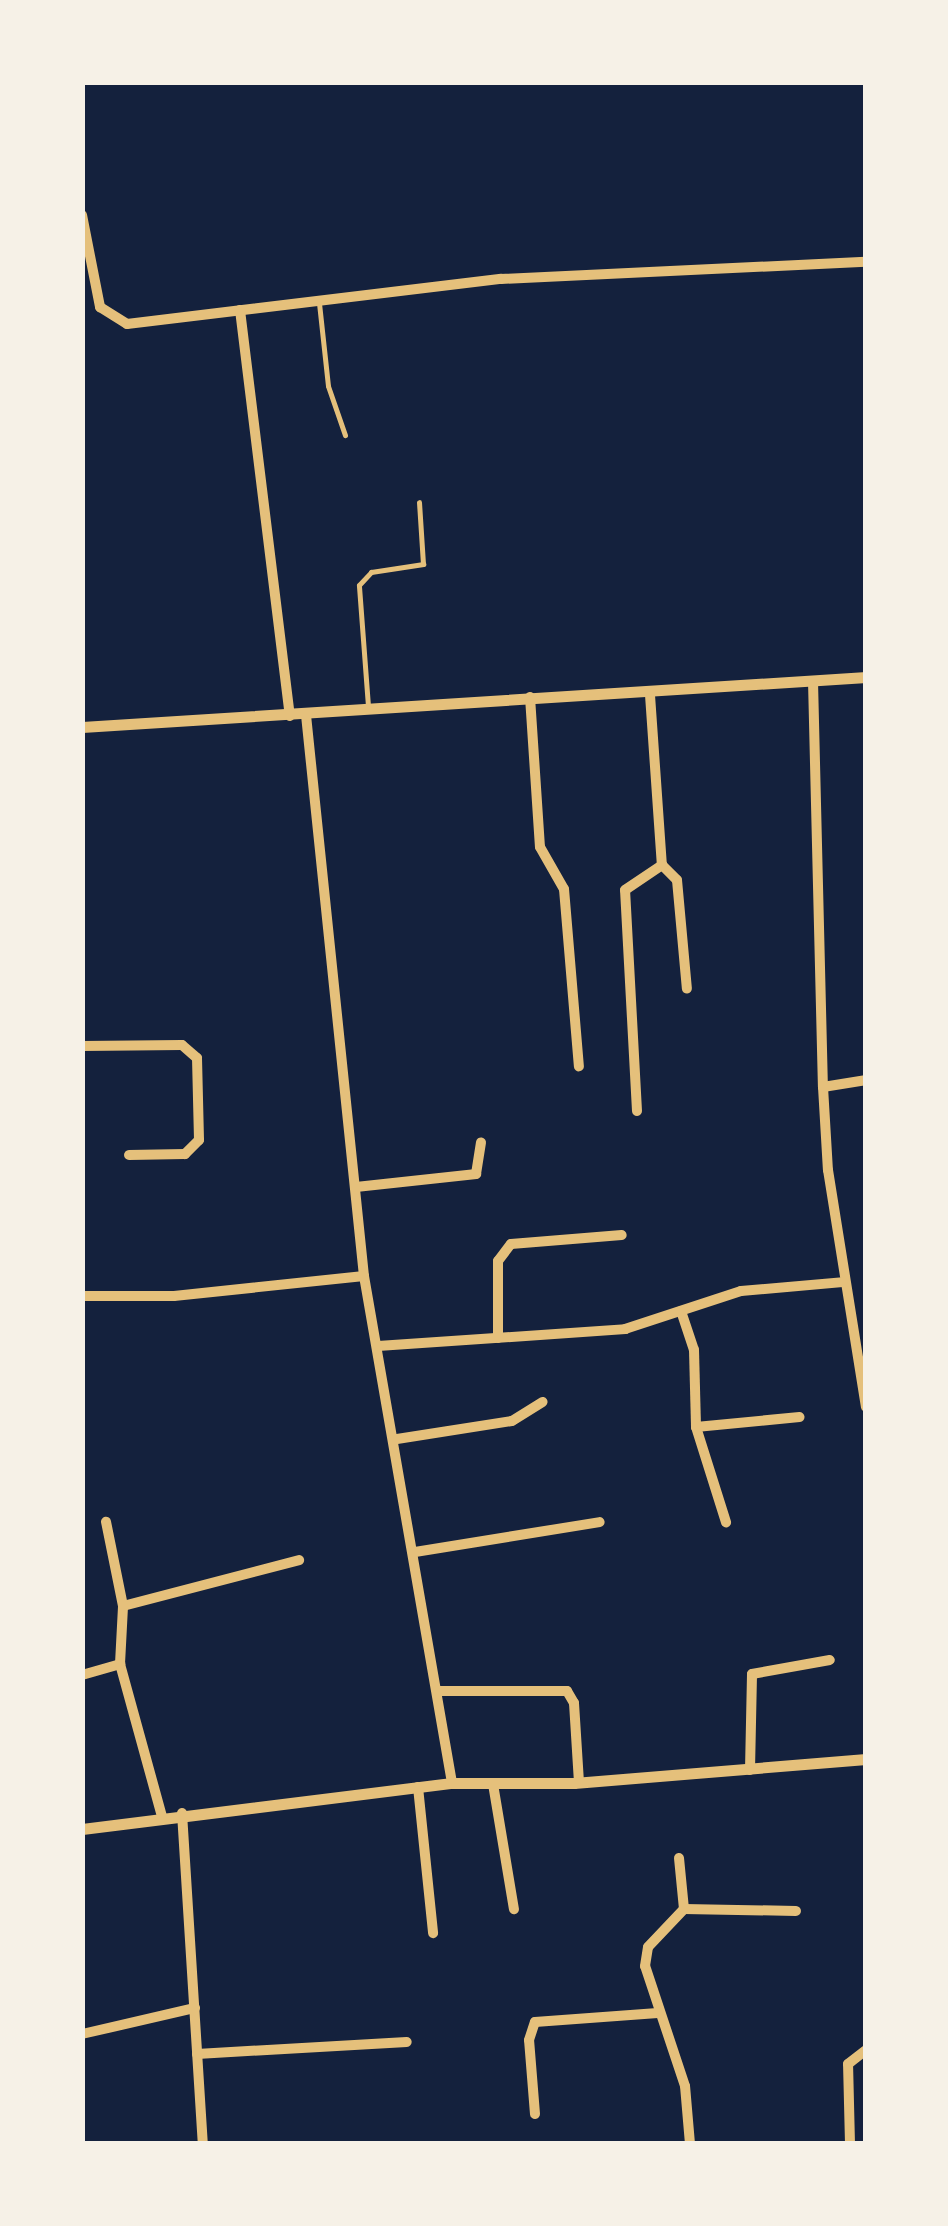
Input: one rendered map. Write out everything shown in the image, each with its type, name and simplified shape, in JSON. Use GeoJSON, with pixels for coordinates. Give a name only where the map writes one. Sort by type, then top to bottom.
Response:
{"type":"FeatureCollection","features":[{"type":"Feature","properties":{"kind":"street"},"geometry":{"type":"LineString","coordinates":[[82,215],[100,307],[110,317],[127,324],[568,274],[866,262]]}},
{"type":"Feature","properties":{"kind":"street"},"geometry":{"type":"LineString","coordinates":[[240,310],[290,716]]}},
{"type":"Feature","properties":{"kind":"street"},"geometry":{"type":"LineString","coordinates":[[82,727],[530,697],[650,695],[866,677]]}},
{"type":"Feature","properties":{"kind":"street"},"geometry":{"type":"LineString","coordinates":[[813,680],[823,1087],[843,1282],[866,1407]]}},
{"type":"Feature","properties":{"kind":"street"},"geometry":{"type":"LineString","coordinates":[[650,695],[662,865],[677,880],[687,988]]}},
{"type":"Feature","properties":{"kind":"street"},"geometry":{"type":"LineString","coordinates":[[530,697],[540,847],[564,889],[579,1066]]}},
{"type":"Feature","properties":{"kind":"street"},"geometry":{"type":"LineString","coordinates":[[306,715],[364,1276],[397,1439],[452,1783]]}},
{"type":"Feature","properties":{"kind":"street"},"geometry":{"type":"LineString","coordinates":[[637,1111],[625,890],[662,865]]}},
{"type":"Feature","properties":{"kind":"street"},"geometry":{"type":"LineString","coordinates":[[82,1046],[182,1045],[197,1058],[199,1140],[184,1154],[129,1155]]}},
{"type":"Feature","properties":{"kind":"street"},"geometry":{"type":"LineString","coordinates":[[823,1087],[866,1080]]}},
{"type":"Feature","properties":{"kind":"street"},"geometry":{"type":"LineString","coordinates":[[356,1187],[476,1174],[480,1142]]}},
{"type":"Feature","properties":{"kind":"street"},"geometry":{"type":"LineString","coordinates":[[498,1338],[498,1260],[510,1244],[622,1235]]}},
{"type":"Feature","properties":{"kind":"street"},"geometry":{"type":"LineString","coordinates":[[82,1296],[174,1296],[364,1276]]}},
{"type":"Feature","properties":{"kind":"street"},"geometry":{"type":"LineString","coordinates":[[378,1346],[625,1329],[741,1291],[843,1282]]}},
{"type":"Feature","properties":{"kind":"street"},"geometry":{"type":"LineString","coordinates":[[681,1311],[694,1350],[696,1428],[726,1522]]}},
{"type":"Feature","properties":{"kind":"street"},"geometry":{"type":"LineString","coordinates":[[397,1439],[512,1420],[542,1402]]}},
{"type":"Feature","properties":{"kind":"street"},"geometry":{"type":"LineString","coordinates":[[696,1428],[800,1417]]}},
{"type":"Feature","properties":{"kind":"street"},"geometry":{"type":"LineString","coordinates":[[106,1522],[123,1606],[120,1664],[162,1816]]}},
{"type":"Feature","properties":{"kind":"street"},"geometry":{"type":"LineString","coordinates":[[415,1552],[600,1522]]}},
{"type":"Feature","properties":{"kind":"street"},"geometry":{"type":"LineString","coordinates":[[123,1606],[299,1560]]}},
{"type":"Feature","properties":{"kind":"street"},"geometry":{"type":"LineString","coordinates":[[750,1770],[752,1674],[830,1660]]}},
{"type":"Feature","properties":{"kind":"street"},"geometry":{"type":"LineString","coordinates":[[82,1675],[120,1664]]}},
{"type":"Feature","properties":{"kind":"street"},"geometry":{"type":"LineString","coordinates":[[438,1691],[567,1691],[574,1702],[579,1782]]}},
{"type":"Feature","properties":{"kind":"street"},"geometry":{"type":"LineString","coordinates":[[82,1829],[182,1813],[418,1786],[579,1782],[866,1759]]}},
{"type":"Feature","properties":{"kind":"street"},"geometry":{"type":"LineString","coordinates":[[493,1784],[514,1908]]}},
{"type":"Feature","properties":{"kind":"street"},"geometry":{"type":"LineString","coordinates":[[418,1786],[432,1932]]}},
{"type":"Feature","properties":{"kind":"street"},"geometry":{"type":"LineString","coordinates":[[182,1813],[203,2144]]}},
{"type":"Feature","properties":{"kind":"street"},"geometry":{"type":"LineString","coordinates":[[680,1858],[684,1909],[645,1956],[658,2013],[685,2086],[690,2144]]}},
{"type":"Feature","properties":{"kind":"street"},"geometry":{"type":"LineString","coordinates":[[684,1909],[796,1911]]}},
{"type":"Feature","properties":{"kind":"street"},"geometry":{"type":"LineString","coordinates":[[82,2034],[195,2008]]}},
{"type":"Feature","properties":{"kind":"street"},"geometry":{"type":"LineString","coordinates":[[535,2114],[529,2040],[534,2022],[658,2013]]}},
{"type":"Feature","properties":{"kind":"street"},"geometry":{"type":"LineString","coordinates":[[198,2054],[407,2042]]}},
{"type":"Feature","properties":{"kind":"street"},"geometry":{"type":"LineString","coordinates":[[850,2144],[848,2064],[866,2050]]}},
{"type":"Feature","properties":{"kind":"lane"},"geometry":{"type":"LineString","coordinates":[[318,300],[328,386],[346,435]]}},
{"type":"Feature","properties":{"kind":"lane"},"geometry":{"type":"LineString","coordinates":[[368,709],[359,585],[372,572],[423,564],[418,502]]}}]}
